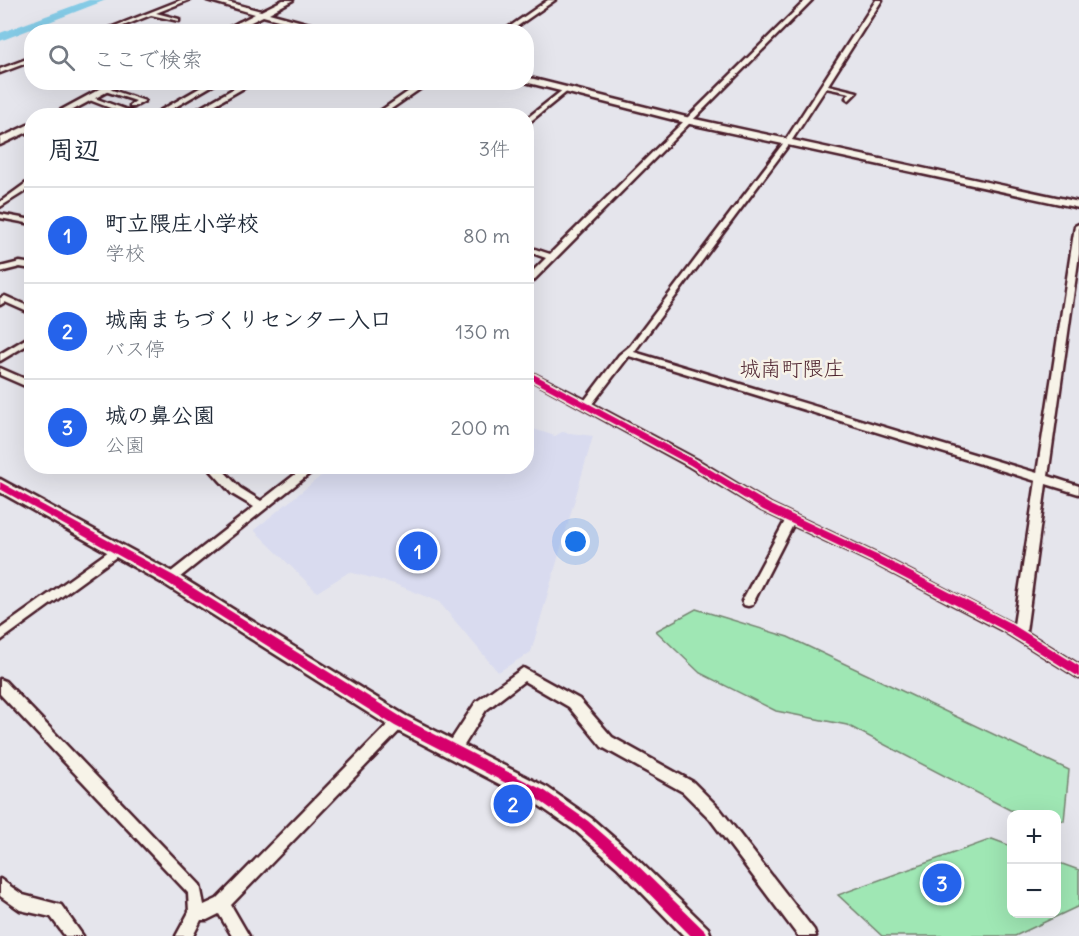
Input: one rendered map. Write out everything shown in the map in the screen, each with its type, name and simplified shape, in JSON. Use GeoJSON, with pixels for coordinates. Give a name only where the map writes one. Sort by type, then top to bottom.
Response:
{"type":"FeatureCollection","features":[{"type":"Feature","properties":{"kind":"street"},"geometry":{"type":"LineString","coordinates":[[124,24],[186,0]]}},
{"type":"Feature","properties":{"kind":"street"},"geometry":{"type":"LineString","coordinates":[[211,0],[304,24]]}},
{"type":"Feature","properties":{"kind":"street"},"geometry":{"type":"LineString","coordinates":[[239,24],[289,0]]}},
{"type":"Feature","properties":{"kind":"street"},"geometry":{"type":"LineString","coordinates":[[516,24],[552,0]]}},
{"type":"Feature","properties":{"kind":"street"},"geometry":{"type":"LineString","coordinates":[[534,275],[809,0]]}},
{"type":"Feature","properties":{"kind":"street"},"geometry":{"type":"LineString","coordinates":[[587,404],[788,142],[879,0]]}},
{"type":"Feature","properties":{"kind":"street"},"geometry":{"type":"LineString","coordinates":[[152,14],[177,20]]}},
{"type":"Feature","properties":{"kind":"street"},"geometry":{"type":"LineString","coordinates":[[0,71],[24,62]]}},
{"type":"Feature","properties":{"kind":"street"},"geometry":{"type":"LineString","coordinates":[[534,82],[690,121],[1079,205]]}},
{"type":"Feature","properties":{"kind":"street"},"geometry":{"type":"LineString","coordinates":[[824,86],[854,92],[849,98]]}},
{"type":"Feature","properties":{"kind":"street"},"geometry":{"type":"LineString","coordinates":[[70,108],[107,90],[142,101],[132,106]]}},
{"type":"Feature","properties":{"kind":"street"},"geometry":{"type":"LineString","coordinates":[[168,108],[200,90]]}},
{"type":"Feature","properties":{"kind":"street"},"geometry":{"type":"LineString","coordinates":[[204,108],[236,90]]}},
{"type":"Feature","properties":{"kind":"street"},"geometry":{"type":"LineString","coordinates":[[388,108],[415,90]]}},
{"type":"Feature","properties":{"kind":"street"},"geometry":{"type":"LineString","coordinates":[[534,116],[566,90]]}},
{"type":"Feature","properties":{"kind":"street"},"geometry":{"type":"LineString","coordinates":[[89,98],[117,108]]}},
{"type":"Feature","properties":{"kind":"street"},"geometry":{"type":"LineString","coordinates":[[0,142],[24,130]]}},
{"type":"Feature","properties":{"kind":"street"},"geometry":{"type":"LineString","coordinates":[[0,205],[24,188]]}},
{"type":"Feature","properties":{"kind":"street"},"geometry":{"type":"LineString","coordinates":[[0,216],[24,220]]}},
{"type":"Feature","properties":{"kind":"street"},"geometry":{"type":"LineString","coordinates":[[1019,634],[1079,226]]}},
{"type":"Feature","properties":{"kind":"street"},"geometry":{"type":"LineString","coordinates":[[534,251],[551,257]]}},
{"type":"Feature","properties":{"kind":"street"},"geometry":{"type":"LineString","coordinates":[[0,270],[24,265]]}},
{"type":"Feature","properties":{"kind":"street"},"geometry":{"type":"LineString","coordinates":[[0,302],[5,299],[24,307]]}},
{"type":"Feature","properties":{"kind":"street"},"geometry":{"type":"LineString","coordinates":[[0,358],[24,343]]}},
{"type":"Feature","properties":{"kind":"street"},"geometry":{"type":"LineString","coordinates":[[629,352],[1079,490]]}},
{"type":"Feature","properties":{"kind":"street"},"geometry":{"type":"LineString","coordinates":[[0,371],[24,382]]}},
{"type":"Feature","properties":{"kind":"street"},"geometry":{"type":"LineString","coordinates":[[534,377],[587,404],[791,519],[878,560],[1019,634],[1079,672]]}},
{"type":"Feature","properties":{"kind":"street"},"geometry":{"type":"LineString","coordinates":[[220,474],[236,491],[262,507]]}},
{"type":"Feature","properties":{"kind":"street"},"geometry":{"type":"LineString","coordinates":[[170,579],[304,474]]}},
{"type":"Feature","properties":{"kind":"street"},"geometry":{"type":"LineString","coordinates":[[0,485],[170,579],[399,722],[541,795],[584,825],[666,900],[700,936]]}},
{"type":"Feature","properties":{"kind":"street"},"geometry":{"type":"LineString","coordinates":[[748,601],[791,519]]}},
{"type":"Feature","properties":{"kind":"street"},"geometry":{"type":"LineString","coordinates":[[0,636],[116,551]]}},
{"type":"Feature","properties":{"kind":"street"},"geometry":{"type":"LineString","coordinates":[[453,750],[481,706],[523,674],[574,703],[607,742],[688,787],[715,814],[808,936]]}},
{"type":"Feature","properties":{"kind":"street"},"geometry":{"type":"LineString","coordinates":[[0,685],[195,890],[197,913],[184,936]]}},
{"type":"Feature","properties":{"kind":"street"},"geometry":{"type":"LineString","coordinates":[[197,913],[207,912],[222,904],[399,722]]}},
{"type":"Feature","properties":{"kind":"street"},"geometry":{"type":"LineString","coordinates":[[0,887],[20,902],[56,910],[75,936]]}},
{"type":"Feature","properties":{"kind":"street"},"geometry":{"type":"LineString","coordinates":[[222,904],[241,936]]}},
{"type":"Feature","properties":{"kind":"shaded area"},"geometry":{"type":"Polygon","coordinates":[[[534,429],[555,436],[562,432],[593,436],[531,652],[498,672],[439,602],[395,584],[349,572],[317,592],[254,530],[323,474],[534,474],[534,429]]]}},
{"type":"Feature","properties":{"kind":"green space"},"geometry":{"type":"Polygon","coordinates":[[[696,609],[788,637],[1069,770],[1064,821],[1061,820],[1061,810],[1010,810],[847,725],[776,711],[700,673],[656,631],[696,609]]]}},
{"type":"Feature","properties":{"kind":"green space"},"geometry":{"type":"Polygon","coordinates":[[[992,839],[1007,845],[1007,918],[1053,918],[1015,936],[882,936],[838,895],[992,839]]]}},
{"type":"Feature","properties":{"kind":"green space"},"geometry":{"type":"Polygon","coordinates":[[[1061,863],[1079,870],[1079,906],[1061,914],[1061,863]]]}},
{"type":"Feature","properties":{"kind":"waterway"},"geometry":{"type":"LineString","coordinates":[[35,24],[100,0]]}},
{"type":"Feature","properties":{"kind":"waterway"},"geometry":{"type":"LineString","coordinates":[[0,37],[24,28]]}},
{"type":"Feature","properties":{"kind":"cycle path"},"geometry":{"type":"LineString","coordinates":[[534,377],[693,463],[766,507],[878,560],[1006,626],[1079,672]]}},
{"type":"Feature","properties":{"kind":"cycle path"},"geometry":{"type":"LineString","coordinates":[[0,485],[170,579],[399,722],[541,795],[584,825],[624,860],[700,936]]}},
{"type":"Feature","properties":{"kind":"place","name":"町立隈庄小学校"},"geometry":{"type":"Point","coordinates":[418,551]}},
{"type":"Feature","properties":{"kind":"place","name":"城南まちづくりセンター入口"},"geometry":{"type":"Point","coordinates":[513,804]}},
{"type":"Feature","properties":{"kind":"place","name":"城の鼻公園"},"geometry":{"type":"Point","coordinates":[942,883]}},
{"type":"Feature","properties":{"kind":"district","name":"城南町隈庄"},"geometry":{"type":"Point","coordinates":[792,369]}}]}
